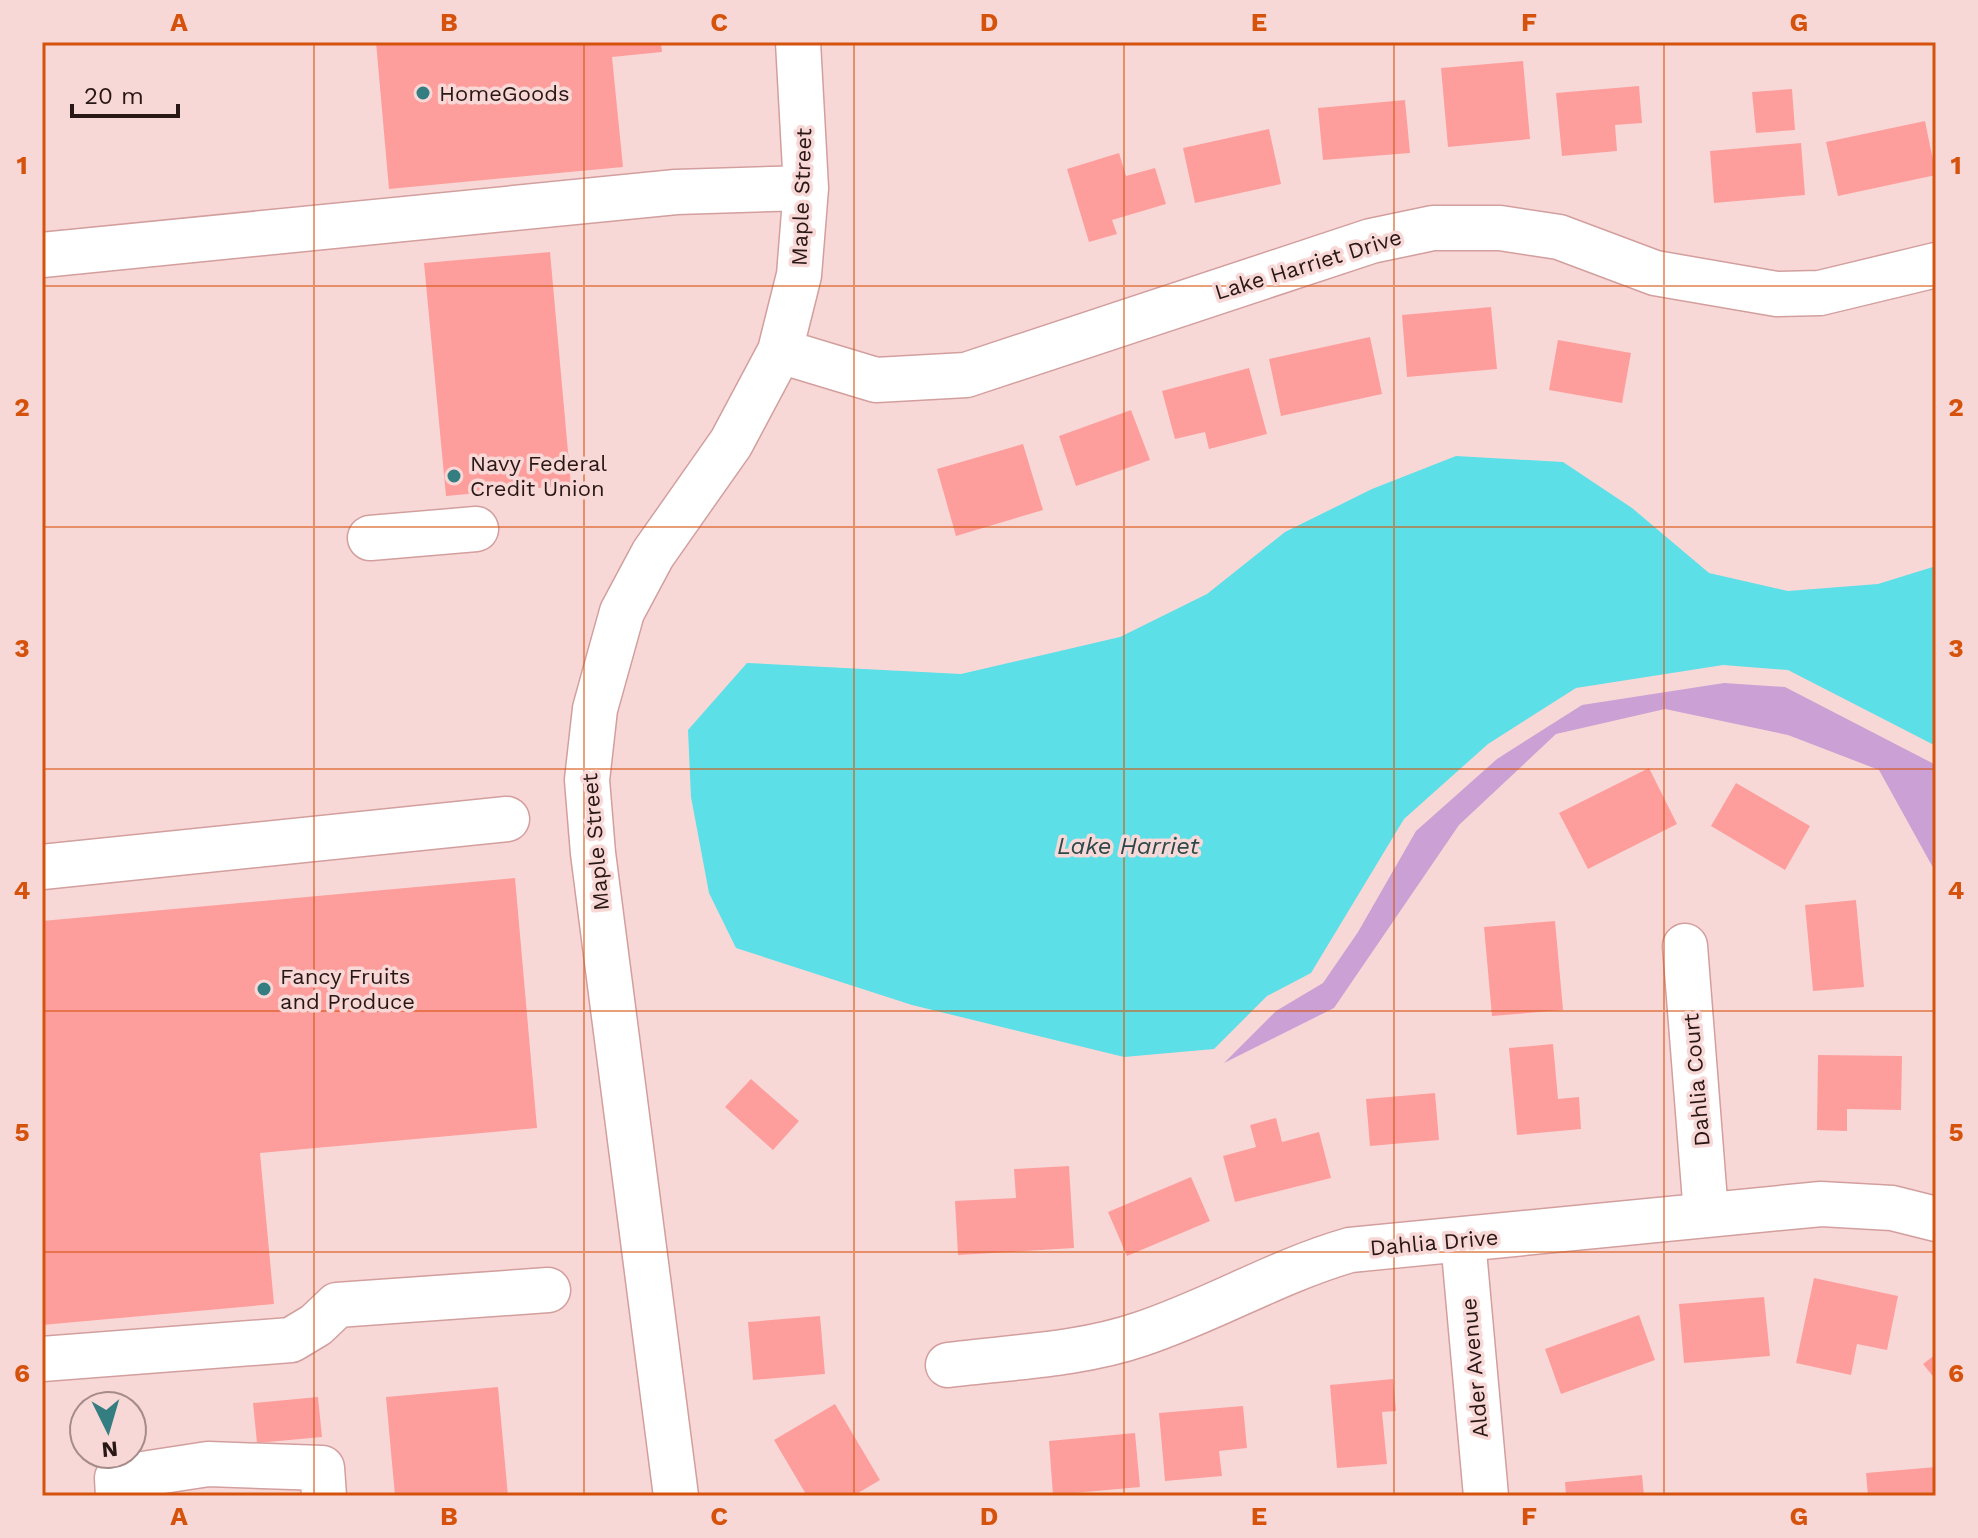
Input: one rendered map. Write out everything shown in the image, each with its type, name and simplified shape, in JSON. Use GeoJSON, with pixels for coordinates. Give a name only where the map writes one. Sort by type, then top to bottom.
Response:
{"type":"FeatureCollection","features":[{"type":"Feature","properties":{"kind":"street","name":"Maple Street"},"geometry":{"type":"LineString","coordinates":[[676,1496],[593,853],[587,780],[595,709],[622,612],[653,554],[731,443],[780,351],[799,275],[806,188],[798,42]]}},
{"type":"Feature","properties":{"kind":"street"},"geometry":{"type":"LineString","coordinates":[[42,255],[684,192],[806,188]]}},
{"type":"Feature","properties":{"kind":"street","name":"Lake Harriet Drive"},"geometry":{"type":"LineString","coordinates":[[780,351],[876,380],[966,375],[1371,241],[1433,228],[1500,228],[1559,237],[1655,273],[1777,294],[1820,293],[1884,281],[1936,265]]}},
{"type":"Feature","properties":{"kind":"street"},"geometry":{"type":"LineString","coordinates":[[370,538],[476,529]]}},
{"type":"Feature","properties":{"kind":"street"},"geometry":{"type":"LineString","coordinates":[[42,867],[507,819]]}},
{"type":"Feature","properties":{"kind":"street","name":"Dahlia Court"},"geometry":{"type":"LineString","coordinates":[[1685,946],[1706,1214]]}},
{"type":"Feature","properties":{"kind":"street","name":"Dahlia Drive"},"geometry":{"type":"LineString","coordinates":[[948,1365],[1083,1348],[1138,1335],[1198,1313],[1303,1264],[1350,1250],[1821,1204],[1892,1208],[1936,1219]]}},
{"type":"Feature","properties":{"kind":"street","name":"Alder Avenue"},"geometry":{"type":"LineString","coordinates":[[1463,1240],[1486,1496]]}},
{"type":"Feature","properties":{"kind":"street"},"geometry":{"type":"LineString","coordinates":[[42,1359],[291,1340],[316,1325],[337,1305],[548,1290]]}},
{"type":"Feature","properties":{"kind":"street"},"geometry":{"type":"LineString","coordinates":[[118,1496],[117,1478],[208,1464],[322,1468],[324,1496]]}},
{"type":"Feature","properties":{"kind":"shaded area"},"geometry":{"type":"Polygon","coordinates":[[[1724,683],[1785,687],[1936,765],[1936,873],[1879,770],[1788,735],[1665,709],[1556,734],[1459,825],[1334,1008],[1224,1063],[1276,1011],[1323,983],[1358,932],[1416,831],[1497,759],[1582,705],[1724,683]]]}},
{"type":"Feature","properties":{"kind":"water","name":"Lake Harriet"},"geometry":{"type":"Polygon","coordinates":[[[1456,456],[1563,462],[1632,508],[1709,573],[1788,591],[1878,584],[1936,566],[1936,746],[1788,670],[1723,665],[1576,688],[1488,744],[1404,819],[1311,973],[1267,996],[1214,1049],[1124,1057],[912,1005],[736,948],[709,893],[691,797],[688,730],[747,663],[961,674],[1120,637],[1207,594],[1285,532],[1372,489],[1456,456]]]}},
{"type":"Feature","properties":{"kind":"building"},"geometry":{"type":"Polygon","coordinates":[[[376,42],[661,42],[662,52],[612,57],[623,167],[389,189],[376,42]]]}},
{"type":"Feature","properties":{"kind":"building"},"geometry":{"type":"Polygon","coordinates":[[[1523,61],[1530,139],[1448,147],[1441,68],[1523,61]]]}},
{"type":"Feature","properties":{"kind":"building"},"geometry":{"type":"Polygon","coordinates":[[[1639,86],[1642,123],[1615,125],[1617,151],[1562,156],[1556,93],[1639,86]]]}},
{"type":"Feature","properties":{"kind":"building"},"geometry":{"type":"Polygon","coordinates":[[[1792,89],[1795,130],[1756,133],[1752,92],[1792,89]]]}},
{"type":"Feature","properties":{"kind":"building"},"geometry":{"type":"Polygon","coordinates":[[[1405,100],[1410,153],[1323,160],[1318,108],[1405,100]]]}},
{"type":"Feature","properties":{"kind":"building"},"geometry":{"type":"Polygon","coordinates":[[[1925,121],[1936,175],[1838,196],[1826,142],[1925,121]]]}},
{"type":"Feature","properties":{"kind":"building"},"geometry":{"type":"Polygon","coordinates":[[[1269,129],[1281,184],[1195,203],[1183,148],[1269,129]]]}},
{"type":"Feature","properties":{"kind":"building"},"geometry":{"type":"Polygon","coordinates":[[[1801,143],[1805,195],[1714,203],[1710,151],[1801,143]]]}},
{"type":"Feature","properties":{"kind":"building"},"geometry":{"type":"Polygon","coordinates":[[[1119,153],[1126,176],[1155,168],[1166,204],[1112,220],[1117,234],[1089,242],[1067,169],[1119,153]]]}},
{"type":"Feature","properties":{"kind":"building"},"geometry":{"type":"Polygon","coordinates":[[[550,252],[571,485],[446,496],[424,263],[550,252]]]}},
{"type":"Feature","properties":{"kind":"building"},"geometry":{"type":"Polygon","coordinates":[[[1491,307],[1497,369],[1407,377],[1402,315],[1491,307]]]}},
{"type":"Feature","properties":{"kind":"building"},"geometry":{"type":"Polygon","coordinates":[[[1370,337],[1382,394],[1281,416],[1269,359],[1370,337]]]}},
{"type":"Feature","properties":{"kind":"building"},"geometry":{"type":"Polygon","coordinates":[[[1558,340],[1631,353],[1622,403],[1549,390],[1558,340]]]}},
{"type":"Feature","properties":{"kind":"building"},"geometry":{"type":"Polygon","coordinates":[[[1249,368],[1267,434],[1209,449],[1205,432],[1175,439],[1162,391],[1249,368]]]}},
{"type":"Feature","properties":{"kind":"building"},"geometry":{"type":"Polygon","coordinates":[[[1131,410],[1150,460],[1076,486],[1059,436],[1131,410]]]}},
{"type":"Feature","properties":{"kind":"building"},"geometry":{"type":"Polygon","coordinates":[[[1023,444],[1043,510],[956,536],[937,469],[1023,444]]]}},
{"type":"Feature","properties":{"kind":"building"},"geometry":{"type":"Polygon","coordinates":[[[1649,768],[1677,824],[1588,869],[1559,813],[1649,768]]]}},
{"type":"Feature","properties":{"kind":"building"},"geometry":{"type":"Polygon","coordinates":[[[1736,783],[1810,826],[1785,870],[1711,826],[1736,783]]]}},
{"type":"Feature","properties":{"kind":"building"},"geometry":{"type":"Polygon","coordinates":[[[515,878],[537,1128],[260,1153],[274,1304],[42,1325],[42,921],[515,878]]]}},
{"type":"Feature","properties":{"kind":"building"},"geometry":{"type":"Polygon","coordinates":[[[1856,900],[1864,987],[1813,991],[1805,905],[1856,900]]]}},
{"type":"Feature","properties":{"kind":"building"},"geometry":{"type":"Polygon","coordinates":[[[1555,921],[1563,1010],[1492,1016],[1484,927],[1555,921]]]}},
{"type":"Feature","properties":{"kind":"building"},"geometry":{"type":"Polygon","coordinates":[[[1553,1044],[1558,1099],[1579,1097],[1581,1129],[1517,1135],[1509,1048],[1553,1044]]]}},
{"type":"Feature","properties":{"kind":"building"},"geometry":{"type":"Polygon","coordinates":[[[1818,1055],[1902,1056],[1901,1110],[1847,1109],[1847,1131],[1817,1130],[1818,1055]]]}},
{"type":"Feature","properties":{"kind":"building"},"geometry":{"type":"Polygon","coordinates":[[[751,1079],[799,1121],[773,1150],[725,1107],[751,1079]]]}},
{"type":"Feature","properties":{"kind":"building"},"geometry":{"type":"Polygon","coordinates":[[[1435,1093],[1439,1140],[1370,1146],[1366,1099],[1435,1093]]]}},
{"type":"Feature","properties":{"kind":"building"},"geometry":{"type":"Polygon","coordinates":[[[1276,1118],[1282,1142],[1319,1132],[1331,1178],[1235,1202],[1223,1156],[1256,1147],[1250,1125],[1276,1118]]]}},
{"type":"Feature","properties":{"kind":"building"},"geometry":{"type":"Polygon","coordinates":[[[1069,1166],[1074,1248],[958,1255],[955,1201],[1016,1198],[1014,1169],[1069,1166]]]}},
{"type":"Feature","properties":{"kind":"building"},"geometry":{"type":"Polygon","coordinates":[[[1191,1177],[1210,1221],[1127,1256],[1108,1212],[1191,1177]]]}},
{"type":"Feature","properties":{"kind":"building"},"geometry":{"type":"Polygon","coordinates":[[[1814,1278],[1898,1296],[1887,1350],[1857,1344],[1851,1375],[1796,1363],[1814,1278]]]}},
{"type":"Feature","properties":{"kind":"building"},"geometry":{"type":"Polygon","coordinates":[[[1764,1297],[1770,1356],[1684,1363],[1679,1304],[1764,1297]]]}},
{"type":"Feature","properties":{"kind":"building"},"geometry":{"type":"Polygon","coordinates":[[[1639,1315],[1655,1360],[1561,1394],[1545,1349],[1639,1315]]]}},
{"type":"Feature","properties":{"kind":"building"},"geometry":{"type":"Polygon","coordinates":[[[820,1316],[825,1374],[753,1380],[748,1322],[820,1316]]]}},
{"type":"Feature","properties":{"kind":"building"},"geometry":{"type":"Polygon","coordinates":[[[1936,1354],[1936,1380],[1923,1364],[1936,1354]]]}},
{"type":"Feature","properties":{"kind":"building"},"geometry":{"type":"Polygon","coordinates":[[[1393,1379],[1396,1411],[1382,1412],[1387,1464],[1337,1468],[1330,1385],[1393,1379]]]}},
{"type":"Feature","properties":{"kind":"building"},"geometry":{"type":"Polygon","coordinates":[[[498,1387],[508,1496],[395,1496],[386,1397],[498,1387]]]}},
{"type":"Feature","properties":{"kind":"building"},"geometry":{"type":"Polygon","coordinates":[[[318,1397],[322,1437],[257,1443],[253,1403],[318,1397]]]}},
{"type":"Feature","properties":{"kind":"building"},"geometry":{"type":"Polygon","coordinates":[[[835,1404],[880,1480],[853,1496],[807,1496],[774,1440],[835,1404]]]}},
{"type":"Feature","properties":{"kind":"building"},"geometry":{"type":"Polygon","coordinates":[[[1243,1406],[1247,1448],[1219,1451],[1222,1476],[1165,1481],[1159,1413],[1243,1406]]]}},
{"type":"Feature","properties":{"kind":"building"},"geometry":{"type":"Polygon","coordinates":[[[1135,1433],[1140,1487],[1053,1495],[1049,1441],[1135,1433]]]}},
{"type":"Feature","properties":{"kind":"building"},"geometry":{"type":"Polygon","coordinates":[[[1936,1467],[1936,1496],[1868,1496],[1866,1473],[1936,1467]]]}},
{"type":"Feature","properties":{"kind":"building"},"geometry":{"type":"Polygon","coordinates":[[[1642,1475],[1644,1496],[1566,1496],[1565,1482],[1642,1475]]]}},
{"type":"Feature","properties":{"kind":"place","name":"HomeGoods"},"geometry":{"type":"Point","coordinates":[423,93]}},
{"type":"Feature","properties":{"kind":"place","name":"Navy Federal Credit Union"},"geometry":{"type":"Point","coordinates":[454,476]}},
{"type":"Feature","properties":{"kind":"place","name":"Fancy Fruits and Produce"},"geometry":{"type":"Point","coordinates":[264,989]}}]}
